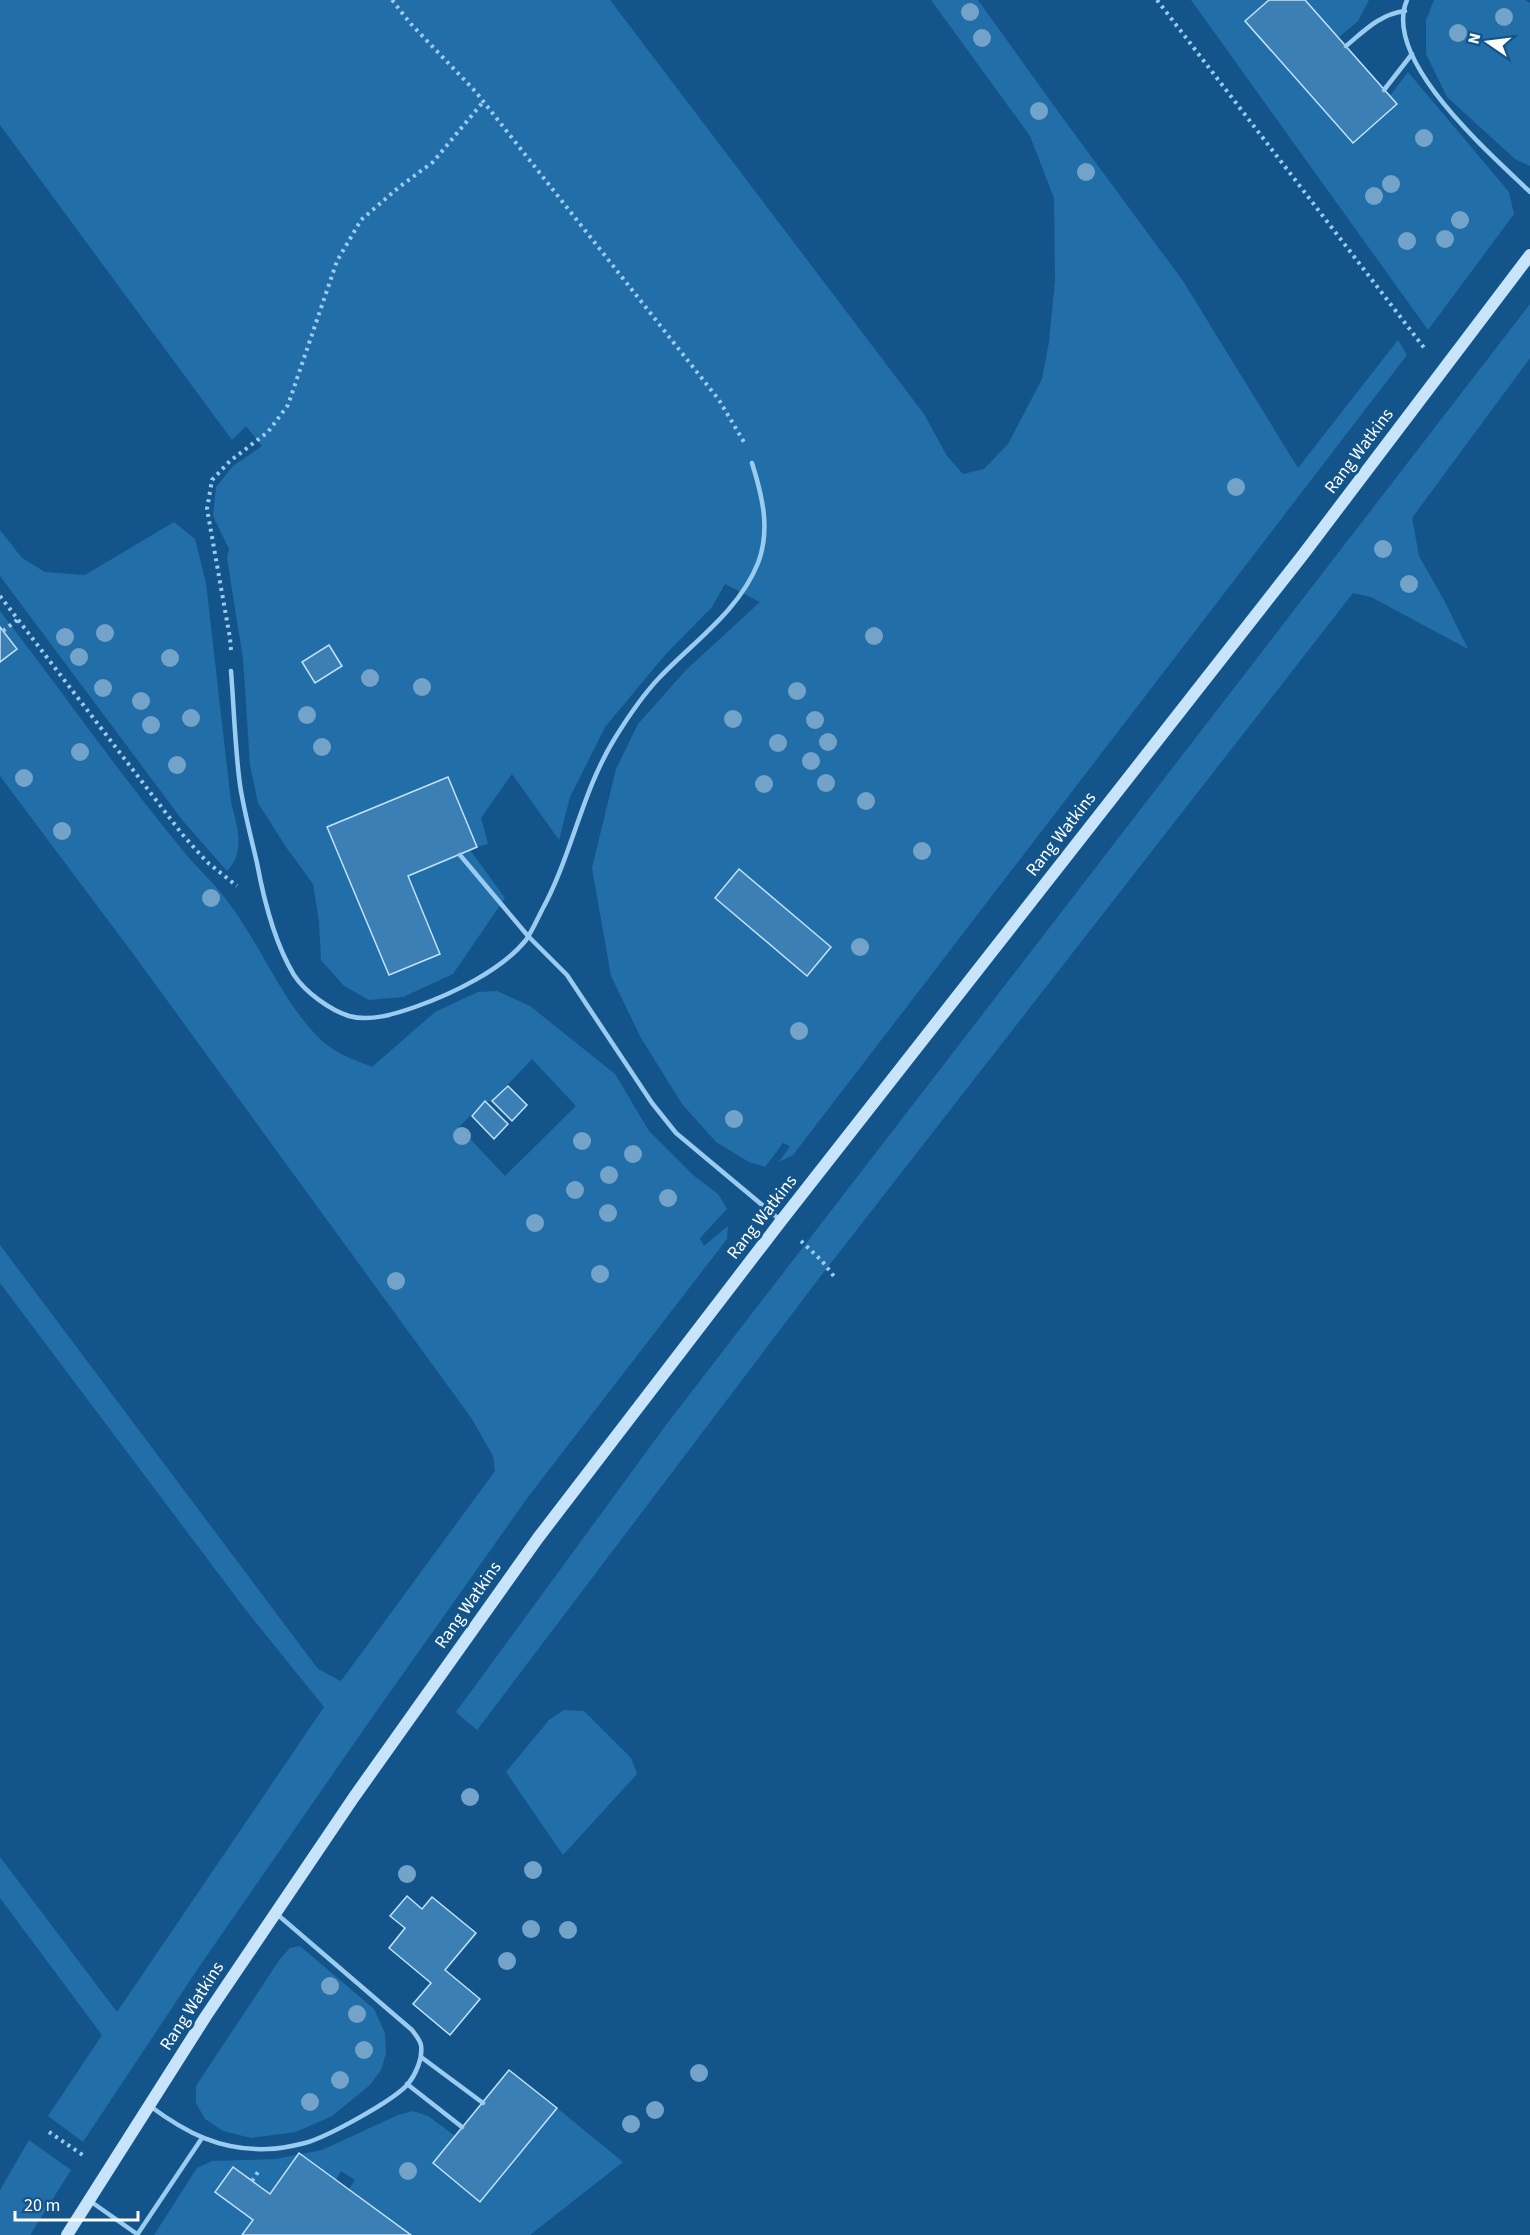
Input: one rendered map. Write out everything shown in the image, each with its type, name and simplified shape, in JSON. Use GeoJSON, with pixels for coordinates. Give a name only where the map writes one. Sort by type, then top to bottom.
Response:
{"type":"FeatureCollection","features":[{"type":"Feature","properties":{"kind":"street","name":"Rang Watkins"},"geometry":{"type":"LineString","coordinates":[[67,2235],[206,2016],[354,1797],[538,1538],[782,1221],[1302,556],[1530,255]]}},
{"type":"Feature","properties":{"kind":"lane"},"geometry":{"type":"LineString","coordinates":[[1407,0],[1402,25],[1412,54],[1432,89],[1468,132],[1530,192]]}},
{"type":"Feature","properties":{"kind":"lane"},"geometry":{"type":"LineString","coordinates":[[1346,46],[1378,20],[1391,13],[1404,11]]}},
{"type":"Feature","properties":{"kind":"lane"},"geometry":{"type":"LineString","coordinates":[[1384,90],[1412,54]]}},
{"type":"Feature","properties":{"kind":"lane"},"geometry":{"type":"LineString","coordinates":[[231,671],[240,785],[265,904],[281,948],[296,978],[312,994],[349,1016],[364,1018],[391,1015],[438,997],[496,967],[512,956],[528,936],[565,862],[590,787],[610,746],[633,709],[658,679],[730,609],[749,582],[759,561],[764,540],[762,494],[752,463]]}},
{"type":"Feature","properties":{"kind":"lane"},"geometry":{"type":"LineString","coordinates":[[460,855],[528,936],[567,975],[652,1103],[676,1133],[782,1221]]}},
{"type":"Feature","properties":{"kind":"lane"},"geometry":{"type":"LineString","coordinates":[[149,2106],[169,2121],[202,2138],[240,2148],[267,2149],[305,2143],[337,2130],[391,2097],[407,2084],[417,2070],[421,2057],[421,2043],[412,2030],[276,1913]]}},
{"type":"Feature","properties":{"kind":"lane"},"geometry":{"type":"LineString","coordinates":[[421,2057],[483,2103]]}},
{"type":"Feature","properties":{"kind":"lane"},"geometry":{"type":"LineString","coordinates":[[407,2084],[462,2127]]}},
{"type":"Feature","properties":{"kind":"lane"},"geometry":{"type":"LineString","coordinates":[[89,2200],[137,2235],[202,2138]]}},
{"type":"Feature","properties":{"kind":"path"},"geometry":{"type":"LineString","coordinates":[[392,0],[410,23],[483,102],[719,400],[741,435],[752,463]]}},
{"type":"Feature","properties":{"kind":"path"},"geometry":{"type":"LineString","coordinates":[[1157,0],[1443,371]]}},
{"type":"Feature","properties":{"kind":"path"},"geometry":{"type":"LineString","coordinates":[[231,671],[230,638],[207,509],[212,480],[230,461],[268,432],[288,405],[337,261],[361,220],[433,162],[483,102]]}},
{"type":"Feature","properties":{"kind":"path"},"geometry":{"type":"LineString","coordinates":[[0,596],[182,834],[207,862],[230,882],[265,904]]}},
{"type":"Feature","properties":{"kind":"path"},"geometry":{"type":"LineString","coordinates":[[3,631],[17,620]]}},
{"type":"Feature","properties":{"kind":"path"},"geometry":{"type":"LineString","coordinates":[[782,1221],[836,1279]]}},
{"type":"Feature","properties":{"kind":"path"},"geometry":{"type":"LineString","coordinates":[[49,2132],[107,2172]]}},
{"type":"Feature","properties":{"kind":"shaded area"},"geometry":{"type":"Polygon","coordinates":[[[0,0],[610,0],[924,414],[947,456],[963,474],[984,469],[1008,444],[1042,379],[1049,342],[1055,281],[1054,198],[1030,136],[931,0],[978,0],[1183,281],[1298,468],[1398,340],[1407,355],[793,1155],[779,1162],[790,1146],[783,1143],[765,1167],[749,1162],[716,1142],[682,1104],[641,1038],[611,976],[592,868],[616,769],[638,724],[686,670],[760,602],[725,584],[712,607],[665,655],[605,727],[570,797],[559,840],[512,774],[481,818],[488,844],[477,847],[448,777],[328,827],[389,975],[440,954],[408,876],[470,850],[505,898],[453,974],[403,997],[369,1000],[344,986],[321,960],[319,921],[313,884],[258,803],[250,765],[243,659],[227,558],[229,549],[213,516],[216,487],[233,466],[262,446],[246,426],[232,440],[0,125],[0,0]],[[329,646],[315,683],[342,666],[329,646]],[[739,869],[715,898],[807,976],[831,947],[739,869]]]}},
{"type":"Feature","properties":{"kind":"shaded area"},"geometry":{"type":"Polygon","coordinates":[[[1191,0],[1269,0],[1245,22],[1353,143],[1397,104],[1390,96],[1408,72],[1509,192],[1514,214],[1428,330],[1191,0]]]}},
{"type":"Feature","properties":{"kind":"shaded area"},"geometry":{"type":"Polygon","coordinates":[[[1305,0],[1369,0],[1358,21],[1338,38],[1305,0]]]}},
{"type":"Feature","properties":{"kind":"shaded area"},"geometry":{"type":"Polygon","coordinates":[[[1434,0],[1525,0],[1530,3],[1530,166],[1515,159],[1447,97],[1426,54],[1426,20],[1434,0]]]}},
{"type":"Feature","properties":{"kind":"shaded area"},"geometry":{"type":"Polygon","coordinates":[[[1530,304],[1530,358],[1412,518],[1419,556],[1468,649],[1371,597],[1353,593],[820,1277],[477,1730],[456,1712],[666,1425],[1530,304]]]}},
{"type":"Feature","properties":{"kind":"shaded area"},"geometry":{"type":"Polygon","coordinates":[[[174,522],[195,539],[206,583],[231,802],[238,838],[236,855],[227,871],[183,821],[0,576],[0,530],[22,558],[45,572],[85,575],[174,522]]]}},
{"type":"Feature","properties":{"kind":"shaded area"},"geometry":{"type":"Polygon","coordinates":[[[0,611],[137,794],[189,858],[217,888],[247,929],[292,1005],[305,1023],[326,1044],[345,1056],[372,1067],[435,1012],[478,992],[497,991],[530,1006],[615,1074],[649,1131],[693,1175],[718,1194],[727,1209],[700,1238],[704,1246],[728,1226],[727,1239],[528,1497],[364,1729],[199,1967],[83,2142],[48,2116],[102,2035],[0,1898],[0,1857],[117,2012],[324,1707],[245,1609],[0,1283],[0,1245],[318,1669],[341,1681],[495,1471],[493,1456],[472,1419],[134,955],[0,776],[0,662],[17,649],[0,627],[0,611]],[[532,1059],[492,1101],[485,1101],[459,1127],[505,1176],[576,1106],[532,1059]]]}},
{"type":"Feature","properties":{"kind":"shaded area"},"geometry":{"type":"Polygon","coordinates":[[[564,1710],[584,1711],[631,1758],[637,1774],[563,1855],[506,1772],[549,1720],[564,1710]]]}},
{"type":"Feature","properties":{"kind":"shaded area"},"geometry":{"type":"Polygon","coordinates":[[[300,1946],[374,2009],[385,2033],[386,2053],[381,2070],[370,2085],[332,2116],[296,2132],[251,2138],[223,2131],[205,2119],[196,2103],[196,2086],[280,1959],[290,1948],[300,1946]]]}},
{"type":"Feature","properties":{"kind":"shaded area"},"geometry":{"type":"Polygon","coordinates":[[[557,2108],[623,2162],[530,2235],[411,2235],[349,2189],[355,2180],[341,2171],[336,2180],[301,2154],[322,2150],[398,2115],[413,2111],[428,2116],[455,2136],[433,2163],[480,2202],[557,2108]]]}},
{"type":"Feature","properties":{"kind":"shaded area"},"geometry":{"type":"Polygon","coordinates":[[[29,2140],[71,2170],[30,2235],[0,2235],[0,2190],[29,2140]]]}},
{"type":"Feature","properties":{"kind":"shaded area"},"geometry":{"type":"Polygon","coordinates":[[[298,2155],[270,2194],[233,2168],[215,2192],[253,2220],[242,2235],[154,2235],[197,2168],[212,2161],[276,2159],[298,2155]]]}},
{"type":"Feature","properties":{"kind":"building"},"geometry":{"type":"Polygon","coordinates":[[[1269,0],[1305,0],[1397,104],[1353,143],[1245,21],[1269,0]]]}},
{"type":"Feature","properties":{"kind":"building"},"geometry":{"type":"Polygon","coordinates":[[[0,627],[17,649],[0,662],[0,627]]]}},
{"type":"Feature","properties":{"kind":"building"},"geometry":{"type":"Polygon","coordinates":[[[329,645],[342,666],[315,683],[302,662],[329,645]]]}},
{"type":"Feature","properties":{"kind":"building"},"geometry":{"type":"Polygon","coordinates":[[[448,777],[477,847],[408,876],[440,954],[389,975],[327,827],[448,777]]]}},
{"type":"Feature","properties":{"kind":"building"},"geometry":{"type":"Polygon","coordinates":[[[739,869],[831,947],[807,976],[715,898],[739,869]]]}},
{"type":"Feature","properties":{"kind":"building"},"geometry":{"type":"Polygon","coordinates":[[[508,1086],[527,1105],[512,1121],[492,1101],[508,1086]]]}},
{"type":"Feature","properties":{"kind":"building"},"geometry":{"type":"Polygon","coordinates":[[[485,1101],[508,1124],[494,1139],[472,1116],[485,1101]]]}},
{"type":"Feature","properties":{"kind":"building"},"geometry":{"type":"Polygon","coordinates":[[[407,1896],[422,1909],[432,1897],[476,1933],[445,1970],[480,1999],[450,2035],[413,2004],[431,1983],[389,1948],[405,1928],[390,1916],[407,1896]]]}},
{"type":"Feature","properties":{"kind":"building"},"geometry":{"type":"Polygon","coordinates":[[[509,2070],[557,2108],[480,2202],[433,2163],[509,2070]]]}},
{"type":"Feature","properties":{"kind":"building"},"geometry":{"type":"Polygon","coordinates":[[[299,2153],[411,2235],[242,2235],[253,2220],[215,2192],[233,2167],[270,2194],[299,2153]]]}}]}
